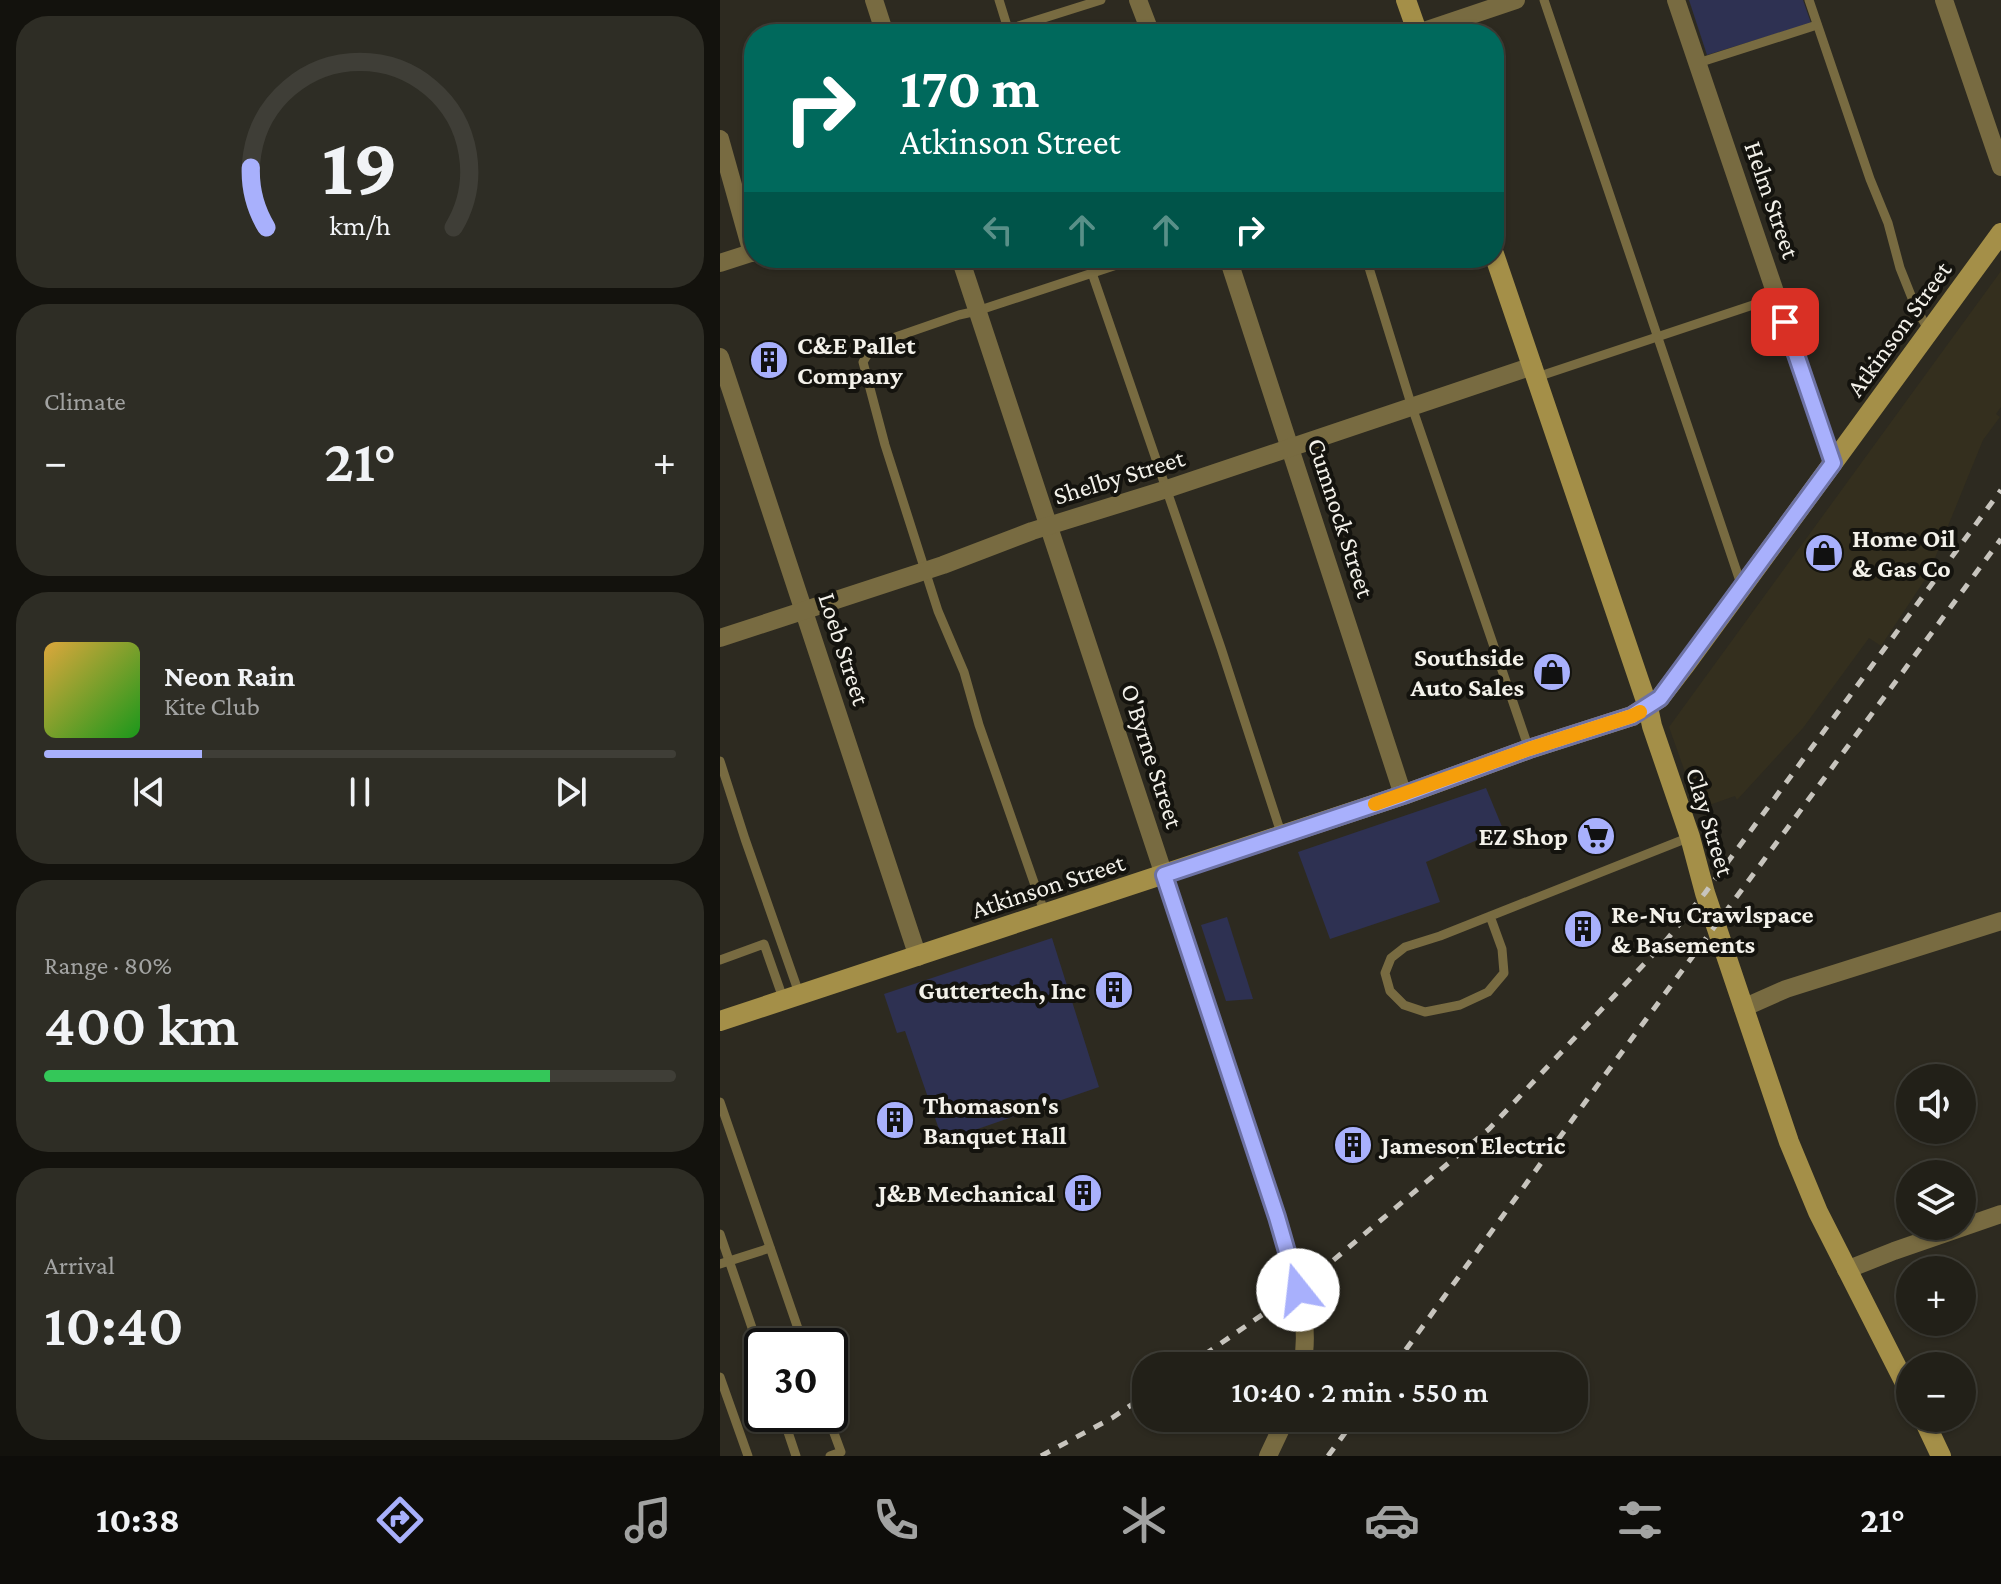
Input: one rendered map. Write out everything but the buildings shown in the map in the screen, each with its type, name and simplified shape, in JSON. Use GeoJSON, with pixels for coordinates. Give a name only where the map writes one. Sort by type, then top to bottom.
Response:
{"type":"FeatureCollection","features":[{"type":"Feature","properties":{"kind":"street"},"geometry":{"type":"LineString","coordinates":[[874,0],[882,24]]}},
{"type":"Feature","properties":{"kind":"street"},"geometry":{"type":"LineString","coordinates":[[1138,0],[1147,24]]}},
{"type":"Feature","properties":{"kind":"street"},"geometry":{"type":"LineString","coordinates":[[1406,0],[1414,24]]}},
{"type":"Feature","properties":{"kind":"street"},"geometry":{"type":"LineString","coordinates":[[1446,24],[1516,0]]}},
{"type":"Feature","properties":{"kind":"street","name":"Helm Street"},"geometry":{"type":"LineString","coordinates":[[1676,0],[1833,463]]}},
{"type":"Feature","properties":{"kind":"street"},"geometry":{"type":"LineString","coordinates":[[1944,0],[2001,167]]}},
{"type":"Feature","properties":{"kind":"street"},"geometry":{"type":"LineString","coordinates":[[720,139],[744,221]]}},
{"type":"Feature","properties":{"kind":"street","name":"Atkinson Street"},"geometry":{"type":"LineString","coordinates":[[720,1021],[1282,836],[1632,716],[1648,707],[1660,698],[2001,233]]}},
{"type":"Feature","properties":{"kind":"street"},"geometry":{"type":"LineString","coordinates":[[720,263],[744,255]]}},
{"type":"Feature","properties":{"kind":"street","name":"O'Byrne Street"},"geometry":{"type":"LineString","coordinates":[[963,268],[1277,1217],[1298,1290],[1305,1330],[1305,1352]]}},
{"type":"Feature","properties":{"kind":"street","name":"Cumnock Street"},"geometry":{"type":"LineString","coordinates":[[1231,268],[1403,795]]}},
{"type":"Feature","properties":{"kind":"street","name":"Clay Street"},"geometry":{"type":"LineString","coordinates":[[1499,268],[1648,707],[1705,893],[1789,1142],[1818,1212],[1896,1366]]}},
{"type":"Feature","properties":{"kind":"street","name":"Loeb Street"},"geometry":{"type":"LineString","coordinates":[[720,357],[725,389],[804,611],[918,957]]}},
{"type":"Feature","properties":{"kind":"street","name":"Shelby Street"},"geometry":{"type":"LineString","coordinates":[[720,638],[1412,407],[1535,372]]}},
{"type":"Feature","properties":{"kind":"street"},"geometry":{"type":"LineString","coordinates":[[1743,1008],[1786,989],[2001,921]]}},
{"type":"Feature","properties":{"kind":"street"},"geometry":{"type":"LineString","coordinates":[[1846,1270],[2001,1214]]}},
{"type":"Feature","properties":{"kind":"street"},"geometry":{"type":"LineString","coordinates":[[1268,1456],[1279,1432]]}},
{"type":"Feature","properties":{"kind":"street"},"geometry":{"type":"LineString","coordinates":[[1930,1432],[1941,1456]]}},
{"type":"Feature","properties":{"kind":"lane"},"geometry":{"type":"LineString","coordinates":[[999,0],[1006,24]]}},
{"type":"Feature","properties":{"kind":"lane"},"geometry":{"type":"LineString","coordinates":[[1024,24],[1101,0]]}},
{"type":"Feature","properties":{"kind":"lane"},"geometry":{"type":"LineString","coordinates":[[1544,0],[1742,587]]}},
{"type":"Feature","properties":{"kind":"lane"},"geometry":{"type":"LineString","coordinates":[[1809,0],[1888,223],[1900,268],[1929,331]]}},
{"type":"Feature","properties":{"kind":"lane"},"geometry":{"type":"LineString","coordinates":[[1698,63],[1817,25]]}},
{"type":"Feature","properties":{"kind":"lane"},"geometry":{"type":"LineString","coordinates":[[1045,914],[979,725],[964,672],[938,611],[885,445],[863,362],[871,349],[884,341],[1107,268]]}},
{"type":"Feature","properties":{"kind":"lane"},"geometry":{"type":"LineString","coordinates":[[1369,268],[1412,407],[1529,749]]}},
{"type":"Feature","properties":{"kind":"lane"},"geometry":{"type":"LineString","coordinates":[[1092,273],[1282,836]]}},
{"type":"Feature","properties":{"kind":"lane"},"geometry":{"type":"LineString","coordinates":[[1535,372],[1658,337],[1777,297]]}},
{"type":"Feature","properties":{"kind":"lane"},"geometry":{"type":"LineString","coordinates":[[720,761],[792,998]]}},
{"type":"Feature","properties":{"kind":"lane"},"geometry":{"type":"LineString","coordinates":[[1490,916],[1502,949],[1504,973],[1488,992],[1460,1005],[1425,1012],[1404,1005],[1390,991],[1385,973],[1391,958],[1405,947],[1690,837]]}},
{"type":"Feature","properties":{"kind":"lane"},"geometry":{"type":"LineString","coordinates":[[720,960],[764,944],[792,998]]}},
{"type":"Feature","properties":{"kind":"lane"},"geometry":{"type":"LineString","coordinates":[[720,1102],[798,1328]]}},
{"type":"Feature","properties":{"kind":"lane"},"geometry":{"type":"LineString","coordinates":[[720,1234],[725,1262],[751,1328]]}},
{"type":"Feature","properties":{"kind":"lane"},"geometry":{"type":"LineString","coordinates":[[725,1262],[770,1248]]}},
{"type":"Feature","properties":{"kind":"lane"},"geometry":{"type":"LineString","coordinates":[[720,1377],[748,1456]]}},
{"type":"Feature","properties":{"kind":"lane"},"geometry":{"type":"LineString","coordinates":[[788,1432],[796,1456]]}},
{"type":"Feature","properties":{"kind":"lane"},"geometry":{"type":"LineString","coordinates":[[830,1456],[841,1452],[834,1432]]}},
{"type":"Feature","properties":{"kind":"shaded area"},"geometry":{"type":"Polygon","coordinates":[[[1689,0],[1803,0],[1811,23],[1707,55],[1689,0]]]}},
{"type":"Feature","properties":{"kind":"shaded area"},"geometry":{"type":"Polygon","coordinates":[[[2001,271],[2001,407],[1996,414],[2000,417],[1983,440],[1928,575],[1881,646],[1869,638],[1803,728],[1737,800],[1735,796],[1698,809],[1669,727],[2001,271]]]}},
{"type":"Feature","properties":{"kind":"shaded area"},"geometry":{"type":"Polygon","coordinates":[[[1486,788],[1503,829],[1426,862],[1440,902],[1330,939],[1298,852],[1486,788]]]}},
{"type":"Feature","properties":{"kind":"shaded area"},"geometry":{"type":"Polygon","coordinates":[[[1227,917],[1253,999],[1226,1001],[1201,925],[1227,917]]]}},
{"type":"Feature","properties":{"kind":"shaded area"},"geometry":{"type":"Polygon","coordinates":[[[1052,938],[1099,1087],[943,1141],[905,1031],[897,1033],[884,994],[1052,938]]]}},
{"type":"Feature","properties":{"kind":"railway"},"geometry":{"type":"LineString","coordinates":[[1208,1352],[1298,1290],[1489,1129],[1664,943],[1705,893],[2001,490]]}},
{"type":"Feature","properties":{"kind":"railway"},"geometry":{"type":"LineString","coordinates":[[1404,1352],[2001,539]]}},
{"type":"Feature","properties":{"kind":"railway"},"geometry":{"type":"LineString","coordinates":[[1041,1456],[1132,1404]]}},
{"type":"Feature","properties":{"kind":"railway"},"geometry":{"type":"LineString","coordinates":[[1328,1456],[1346,1432]]}},
{"type":"Feature","properties":{"kind":"slow traffic"},"geometry":{"type":"LineString","coordinates":[[1375,804],[1640,712]]}},
{"type":"Feature","properties":{"kind":"place","name":"C&E Pallet Company"},"geometry":{"type":"Point","coordinates":[769,360]}},
{"type":"Feature","properties":{"kind":"place","name":"Home Oil & Gas Co"},"geometry":{"type":"Point","coordinates":[1824,553]}},
{"type":"Feature","properties":{"kind":"place","name":"Southside Auto Sales"},"geometry":{"type":"Point","coordinates":[1552,672]}},
{"type":"Feature","properties":{"kind":"place","name":"EZ Shop"},"geometry":{"type":"Point","coordinates":[1596,836]}},
{"type":"Feature","properties":{"kind":"place","name":"Re-Nu Crawlspace & Basements"},"geometry":{"type":"Point","coordinates":[1583,929]}},
{"type":"Feature","properties":{"kind":"place","name":"Guttertech, Inc"},"geometry":{"type":"Point","coordinates":[1114,990]}},
{"type":"Feature","properties":{"kind":"place","name":"Thomason's Banquet Hall"},"geometry":{"type":"Point","coordinates":[895,1120]}},
{"type":"Feature","properties":{"kind":"place","name":"Jameson Electric"},"geometry":{"type":"Point","coordinates":[1353,1145]}},
{"type":"Feature","properties":{"kind":"place","name":"J&B Mechanical"},"geometry":{"type":"Point","coordinates":[1083,1193]}},
{"type":"Feature","properties":{"kind":"route"},"geometry":{"type":"LineString","coordinates":[[1298,1290],[1277,1217],[1164,875],[1632,716],[1660,698],[1833,463],[1785,322]]}}]}
